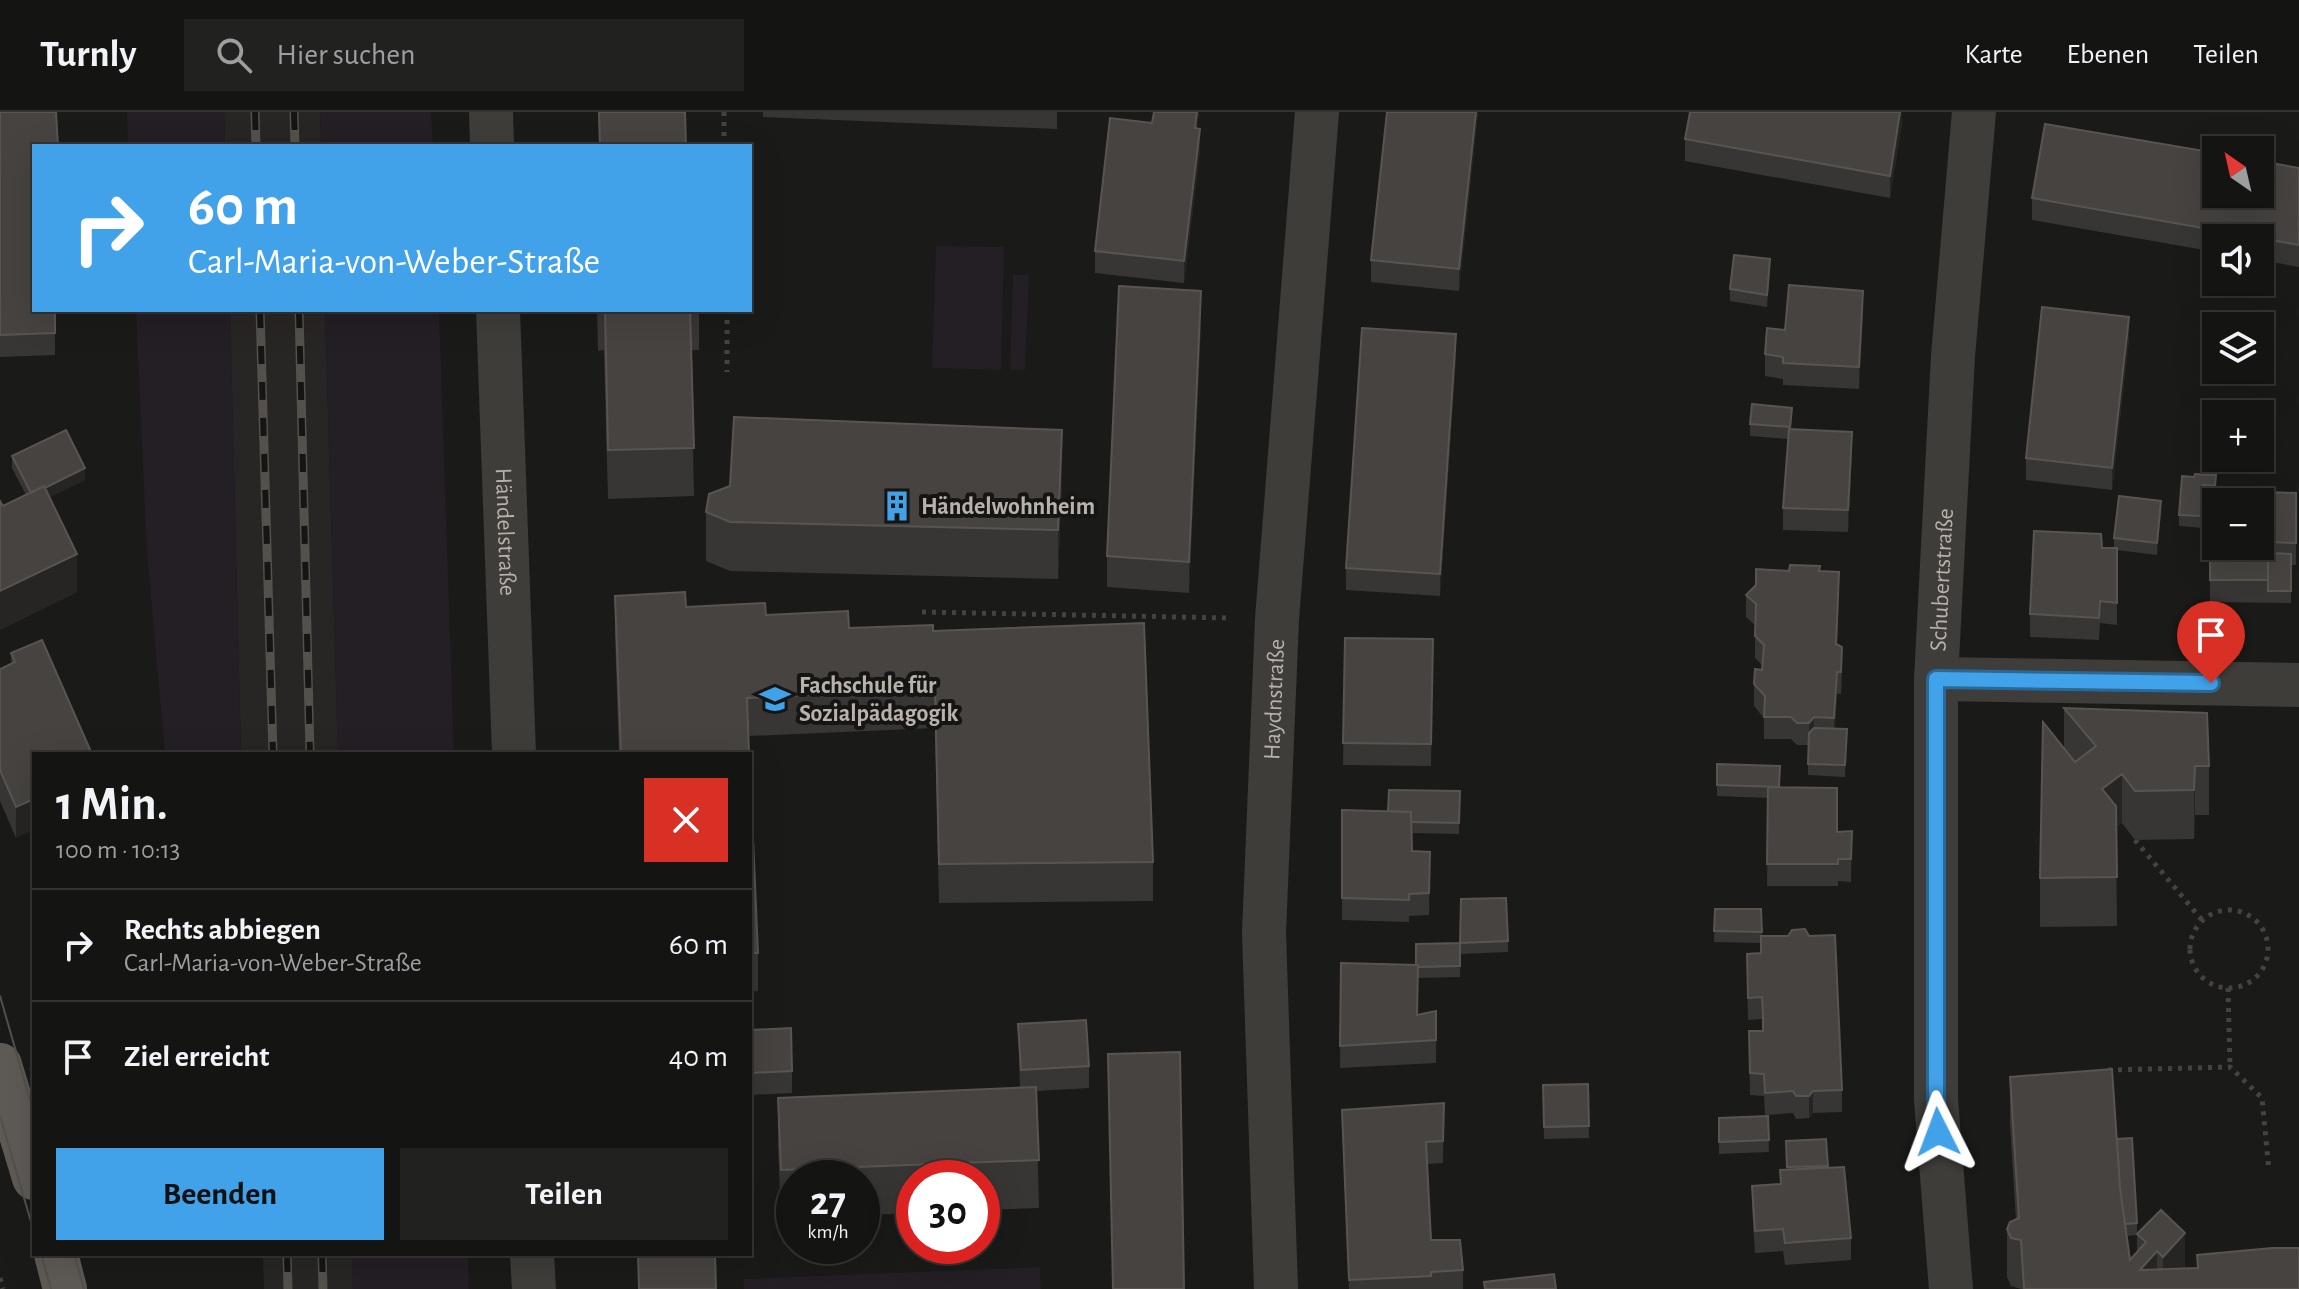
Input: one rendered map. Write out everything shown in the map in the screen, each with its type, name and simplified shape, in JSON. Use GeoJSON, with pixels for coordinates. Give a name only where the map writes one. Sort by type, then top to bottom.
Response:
{"type":"FeatureCollection","features":[{"type":"Feature","properties":{"kind":"main road"},"geometry":{"type":"LineString","coordinates":[[0,1065],[32,1171]]}},
{"type":"Feature","properties":{"kind":"main road"},"geometry":{"type":"LineString","coordinates":[[57,1256],[65,1289]]}},
{"type":"Feature","properties":{"kind":"street"},"geometry":{"type":"LineString","coordinates":[[491,112],[492,144]]}},
{"type":"Feature","properties":{"kind":"street","name":"Haydnstraße"},"geometry":{"type":"LineString","coordinates":[[1276,1289],[1264,933],[1277,619],[1317,112]]}},
{"type":"Feature","properties":{"kind":"street","name":"Schubertstraße"},"geometry":{"type":"LineString","coordinates":[[1951,1289],[1936,1100],[1936,679],[1953,356],[1974,112]]}},
{"type":"Feature","properties":{"kind":"street","name":"Händelstraße"},"geometry":{"type":"LineString","coordinates":[[498,312],[514,752]]}},
{"type":"Feature","properties":{"kind":"street"},"geometry":{"type":"LineString","coordinates":[[1936,679],[2299,685]]}},
{"type":"Feature","properties":{"kind":"street"},"geometry":{"type":"LineString","coordinates":[[532,1256],[534,1289]]}},
{"type":"Feature","properties":{"kind":"path"},"geometry":{"type":"LineString","coordinates":[[724,112],[724,144]]}},
{"type":"Feature","properties":{"kind":"path"},"geometry":{"type":"LineString","coordinates":[[727,312],[727,372]]}},
{"type":"Feature","properties":{"kind":"path"},"geometry":{"type":"LineString","coordinates":[[922,612],[1277,619]]}},
{"type":"Feature","properties":{"kind":"path"},"geometry":{"type":"LineString","coordinates":[[2135,840],[2202,920]]}},
{"type":"Feature","properties":{"kind":"path"},"geometry":{"type":"LineString","coordinates":[[2237,910],[2249,915],[2265,934],[2266,959],[2253,980],[2228,988],[2203,979],[2194,969],[2189,943],[2193,930],[2212,913],[2237,910]]}},
{"type":"Feature","properties":{"kind":"path"},"geometry":{"type":"LineString","coordinates":[[2228,988],[2230,1067],[2262,1098],[2269,1171]]}},
{"type":"Feature","properties":{"kind":"path"},"geometry":{"type":"LineString","coordinates":[[2102,1071],[2230,1067]]}},
{"type":"Feature","properties":{"kind":"path"},"geometry":{"type":"LineString","coordinates":[[0,1278],[3,1289]]}},
{"type":"Feature","properties":{"kind":"shaded area"},"geometry":{"type":"Polygon","coordinates":[[[127,112],[224,112],[225,144],[128,144],[127,112]]]}},
{"type":"Feature","properties":{"kind":"shaded area"},"geometry":{"type":"Polygon","coordinates":[[[224,112],[320,112],[321,144],[225,144],[224,112]]]}},
{"type":"Feature","properties":{"kind":"shaded area"},"geometry":{"type":"Polygon","coordinates":[[[320,112],[431,112],[433,144],[321,144],[320,112]]]}},
{"type":"Feature","properties":{"kind":"shaded area"},"geometry":{"type":"Polygon","coordinates":[[[936,246],[1004,247],[1001,370],[932,368],[936,246]]]}},
{"type":"Feature","properties":{"kind":"shaded area"},"geometry":{"type":"Polygon","coordinates":[[[1013,275],[1029,275],[1025,370],[1010,370],[1013,275]]]}},
{"type":"Feature","properties":{"kind":"shaded area"},"geometry":{"type":"Polygon","coordinates":[[[136,312],[230,312],[241,752],[165,752],[147,553],[136,312]]]}},
{"type":"Feature","properties":{"kind":"shaded area"},"geometry":{"type":"Polygon","coordinates":[[[230,312],[325,312],[338,752],[241,752],[230,312]]]}},
{"type":"Feature","properties":{"kind":"shaded area"},"geometry":{"type":"Polygon","coordinates":[[[325,312],[439,312],[454,752],[338,752],[325,312]]]}},
{"type":"Feature","properties":{"kind":"shaded area"},"geometry":{"type":"Polygon","coordinates":[[[263,1256],[352,1256],[353,1289],[264,1289],[263,1256]]]}},
{"type":"Feature","properties":{"kind":"shaded area"},"geometry":{"type":"Polygon","coordinates":[[[352,1256],[468,1256],[469,1289],[353,1289],[352,1256]]]}},
{"type":"Feature","properties":{"kind":"shaded area"},"geometry":{"type":"Polygon","coordinates":[[[1040,1267],[1041,1289],[744,1289],[743,1279],[1040,1267]]]}},
{"type":"Feature","properties":{"kind":"building"},"geometry":{"type":"Polygon","coordinates":[[[0,112],[56,112],[58,144],[32,144],[32,312],[55,312],[55,333],[0,335],[0,112]]]}},
{"type":"Feature","properties":{"kind":"building"},"geometry":{"type":"Polygon","coordinates":[[[599,112],[685,112],[686,144],[600,144],[599,112]]]}},
{"type":"Feature","properties":{"kind":"building"},"geometry":{"type":"Polygon","coordinates":[[[1154,112],[1197,112],[1195,128],[1200,129],[1184,261],[1095,251],[1110,118],[1152,123],[1154,112]]]}},
{"type":"Feature","properties":{"kind":"building"},"geometry":{"type":"Polygon","coordinates":[[[1387,112],[1476,112],[1459,269],[1371,260],[1387,112]]]}},
{"type":"Feature","properties":{"kind":"building"},"geometry":{"type":"Polygon","coordinates":[[[1690,112],[1900,112],[1890,176],[1685,139],[1690,112]]]}},
{"type":"Feature","properties":{"kind":"building"},"geometry":{"type":"Polygon","coordinates":[[[2045,124],[2202,151],[2202,208],[2274,208],[2274,164],[2299,168],[2299,245],[2274,241],[2274,224],[2202,224],[2202,228],[2032,198],[2045,124]]]}},
{"type":"Feature","properties":{"kind":"building"},"geometry":{"type":"Polygon","coordinates":[[[1734,255],[1770,259],[1767,295],[1730,289],[1734,255]]]}},
{"type":"Feature","properties":{"kind":"building"},"geometry":{"type":"Polygon","coordinates":[[[1789,285],[1863,291],[1859,367],[1783,363],[1783,357],[1765,354],[1767,328],[1785,330],[1789,285]]]}},
{"type":"Feature","properties":{"kind":"building"},"geometry":{"type":"Polygon","coordinates":[[[1119,286],[1201,291],[1189,562],[1107,556],[1119,286]]]}},
{"type":"Feature","properties":{"kind":"building"},"geometry":{"type":"Polygon","coordinates":[[[2042,307],[2129,317],[2112,468],[2026,458],[2042,307]]]}},
{"type":"Feature","properties":{"kind":"building"},"geometry":{"type":"Polygon","coordinates":[[[605,312],[690,312],[694,448],[608,450],[605,312]]]}},
{"type":"Feature","properties":{"kind":"building"},"geometry":{"type":"Polygon","coordinates":[[[1362,328],[1456,334],[1440,574],[1346,568],[1362,328]]]}},
{"type":"Feature","properties":{"kind":"building"},"geometry":{"type":"Polygon","coordinates":[[[1752,404],[1792,408],[1790,427],[1750,424],[1752,404]]]}},
{"type":"Feature","properties":{"kind":"building"},"geometry":{"type":"Polygon","coordinates":[[[734,417],[1062,430],[1058,530],[730,522],[706,512],[709,494],[730,486],[734,417]]]}},
{"type":"Feature","properties":{"kind":"building"},"geometry":{"type":"Polygon","coordinates":[[[1789,429],[1852,432],[1848,510],[1783,508],[1789,429]]]}},
{"type":"Feature","properties":{"kind":"building"},"geometry":{"type":"Polygon","coordinates":[[[66,430],[85,468],[31,493],[12,456],[66,430]]]}},
{"type":"Feature","properties":{"kind":"building"},"geometry":{"type":"Polygon","coordinates":[[[2195,474],[2216,475],[2215,486],[2203,485],[2202,516],[2179,515],[2182,476],[2194,477],[2195,474]]]}},
{"type":"Feature","properties":{"kind":"building"},"geometry":{"type":"Polygon","coordinates":[[[44,486],[77,554],[0,591],[0,501],[3,506],[44,486]]]}},
{"type":"Feature","properties":{"kind":"building"},"geometry":{"type":"Polygon","coordinates":[[[2274,492],[2296,493],[2296,543],[2274,542],[2274,492]]]}},
{"type":"Feature","properties":{"kind":"building"},"geometry":{"type":"Polygon","coordinates":[[[2119,496],[2161,501],[2157,543],[2114,538],[2119,496]]]}},
{"type":"Feature","properties":{"kind":"building"},"geometry":{"type":"Polygon","coordinates":[[[2034,531],[2101,534],[2102,548],[2117,548],[2117,603],[2100,601],[2099,618],[2030,614],[2034,531]]]}},
{"type":"Feature","properties":{"kind":"building"},"geometry":{"type":"Polygon","coordinates":[[[2274,553],[2291,554],[2291,591],[2268,591],[2268,560],[2274,560],[2274,553]]]}},
{"type":"Feature","properties":{"kind":"building"},"geometry":{"type":"Polygon","coordinates":[[[2210,560],[2268,560],[2268,580],[2210,580],[2210,560]]]}},
{"type":"Feature","properties":{"kind":"building"},"geometry":{"type":"Polygon","coordinates":[[[1790,565],[1820,566],[1819,571],[1839,572],[1836,644],[1842,647],[1834,718],[1814,717],[1809,723],[1797,723],[1791,717],[1764,717],[1765,696],[1754,684],[1755,669],[1762,670],[1764,645],[1755,636],[1756,604],[1746,595],[1756,585],[1756,569],[1789,571],[1790,565]]]}},
{"type":"Feature","properties":{"kind":"building"},"geometry":{"type":"Polygon","coordinates":[[[685,592],[686,607],[765,603],[766,615],[848,611],[849,628],[933,625],[933,631],[1144,623],[1153,862],[939,864],[935,689],[747,698],[749,752],[621,752],[615,596],[685,592]]]}},
{"type":"Feature","properties":{"kind":"building"},"geometry":{"type":"Polygon","coordinates":[[[1345,638],[1433,639],[1431,744],[1343,743],[1345,638]]]}},
{"type":"Feature","properties":{"kind":"building"},"geometry":{"type":"Polygon","coordinates":[[[42,640],[91,752],[32,752],[32,800],[16,807],[0,770],[0,669],[15,662],[11,653],[42,640]]]}},
{"type":"Feature","properties":{"kind":"building"},"geometry":{"type":"Polygon","coordinates":[[[2064,708],[2207,713],[2209,766],[2195,766],[2194,790],[2135,791],[2122,774],[2102,789],[2116,806],[2117,877],[2040,878],[2043,722],[2075,762],[2096,746],[2064,708]]]}},
{"type":"Feature","properties":{"kind":"building"},"geometry":{"type":"Polygon","coordinates":[[[1814,728],[1847,729],[1845,765],[1808,764],[1809,733],[1814,728]]]}},
{"type":"Feature","properties":{"kind":"building"},"geometry":{"type":"Polygon","coordinates":[[[1717,764],[1780,766],[1779,787],[1717,785],[1717,764]]]}},
{"type":"Feature","properties":{"kind":"building"},"geometry":{"type":"Polygon","coordinates":[[[1768,787],[1837,788],[1837,832],[1852,831],[1851,859],[1838,859],[1838,864],[1767,864],[1768,787]]]}},
{"type":"Feature","properties":{"kind":"building"},"geometry":{"type":"Polygon","coordinates":[[[1389,790],[1460,791],[1459,823],[1411,822],[1411,812],[1388,811],[1389,790]]]}},
{"type":"Feature","properties":{"kind":"building"},"geometry":{"type":"Polygon","coordinates":[[[1342,810],[1411,812],[1412,851],[1430,852],[1429,893],[1409,894],[1409,900],[1342,898],[1342,810]]]}},
{"type":"Feature","properties":{"kind":"building"},"geometry":{"type":"Polygon","coordinates":[[[752,814],[758,953],[752,953],[752,814]]]}},
{"type":"Feature","properties":{"kind":"building"},"geometry":{"type":"Polygon","coordinates":[[[1506,898],[1508,941],[1460,943],[1461,899],[1506,898]]]}},
{"type":"Feature","properties":{"kind":"building"},"geometry":{"type":"Polygon","coordinates":[[[1715,909],[1761,909],[1762,932],[1714,931],[1715,909]]]}},
{"type":"Feature","properties":{"kind":"building"},"geometry":{"type":"Polygon","coordinates":[[[1805,929],[1809,936],[1835,935],[1842,1090],[1813,1091],[1809,1096],[1796,1096],[1793,1091],[1765,1093],[1764,1074],[1750,1073],[1749,1031],[1763,1031],[1763,1015],[1762,997],[1748,998],[1747,954],[1761,953],[1761,936],[1788,936],[1792,930],[1805,929]]]}},
{"type":"Feature","properties":{"kind":"building"},"geometry":{"type":"Polygon","coordinates":[[[1460,943],[1460,966],[1416,965],[1416,944],[1460,943]]]}},
{"type":"Feature","properties":{"kind":"building"},"geometry":{"type":"Polygon","coordinates":[[[1341,963],[1418,965],[1417,1015],[1436,1011],[1436,1040],[1340,1046],[1341,963]]]}},
{"type":"Feature","properties":{"kind":"building"},"geometry":{"type":"Polygon","coordinates":[[[1086,1020],[1089,1066],[1021,1070],[1018,1024],[1086,1020]]]}},
{"type":"Feature","properties":{"kind":"building"},"geometry":{"type":"Polygon","coordinates":[[[791,1028],[792,1071],[752,1073],[752,1030],[791,1028]]]}},
{"type":"Feature","properties":{"kind":"building"},"geometry":{"type":"Polygon","coordinates":[[[1180,1052],[1184,1289],[1113,1289],[1108,1054],[1180,1052]]]}},
{"type":"Feature","properties":{"kind":"building"},"geometry":{"type":"Polygon","coordinates":[[[2112,1069],[2120,1188],[2130,1260],[2146,1242],[2137,1234],[2161,1210],[2185,1233],[2163,1257],[2157,1251],[2140,1270],[2198,1268],[2197,1255],[2299,1248],[2299,1289],[2024,1289],[2021,1240],[2011,1238],[2007,1229],[2010,1222],[2019,1218],[2010,1077],[2112,1069]]]}},
{"type":"Feature","properties":{"kind":"building"},"geometry":{"type":"Polygon","coordinates":[[[1588,1084],[1589,1126],[1544,1127],[1543,1085],[1588,1084]]]}},
{"type":"Feature","properties":{"kind":"building"},"geometry":{"type":"Polygon","coordinates":[[[1036,1087],[1039,1160],[896,1160],[896,1166],[880,1166],[880,1160],[781,1160],[778,1098],[1036,1087]]]}},
{"type":"Feature","properties":{"kind":"building"},"geometry":{"type":"Polygon","coordinates":[[[1444,1103],[1443,1141],[1426,1142],[1431,1240],[1460,1240],[1463,1270],[1431,1272],[1431,1276],[1349,1280],[1342,1110],[1444,1103]]]}},
{"type":"Feature","properties":{"kind":"building"},"geometry":{"type":"Polygon","coordinates":[[[1768,1116],[1769,1140],[1719,1142],[1719,1118],[1768,1116]]]}},
{"type":"Feature","properties":{"kind":"building"},"geometry":{"type":"Polygon","coordinates":[[[2132,1138],[2137,1223],[2125,1224],[2117,1139],[2132,1138]]]}},
{"type":"Feature","properties":{"kind":"building"},"geometry":{"type":"Polygon","coordinates":[[[1826,1139],[1828,1166],[1787,1167],[1786,1141],[1826,1139]]]}},
{"type":"Feature","properties":{"kind":"building"},"geometry":{"type":"Polygon","coordinates":[[[1844,1167],[1851,1238],[1785,1243],[1783,1229],[1755,1231],[1752,1186],[1781,1184],[1780,1170],[1844,1167]]]}},
{"type":"Feature","properties":{"kind":"building"},"geometry":{"type":"Polygon","coordinates":[[[638,1256],[715,1256],[716,1289],[639,1289],[638,1256]]]}},
{"type":"Feature","properties":{"kind":"building"},"geometry":{"type":"Polygon","coordinates":[[[1554,1274],[1556,1289],[1485,1289],[1484,1282],[1554,1274]]]}},
{"type":"Feature","properties":{"kind":"tram line"},"geometry":{"type":"LineString","coordinates":[[0,996],[32,1107]]}},
{"type":"Feature","properties":{"kind":"tram line"},"geometry":{"type":"LineString","coordinates":[[0,1116],[32,1225]]}},
{"type":"Feature","properties":{"kind":"tram line"},"geometry":{"type":"LineString","coordinates":[[42,1256],[51,1289]]}},
{"type":"Feature","properties":{"kind":"tram line"},"geometry":{"type":"LineString","coordinates":[[75,1256],[84,1289]]}},
{"type":"Feature","properties":{"kind":"railway"},"geometry":{"type":"LineString","coordinates":[[255,112],[256,144]]}},
{"type":"Feature","properties":{"kind":"railway"},"geometry":{"type":"LineString","coordinates":[[294,112],[295,144]]}},
{"type":"Feature","properties":{"kind":"railway"},"geometry":{"type":"LineString","coordinates":[[260,312],[273,752]]}},
{"type":"Feature","properties":{"kind":"railway"},"geometry":{"type":"LineString","coordinates":[[299,312],[310,752]]}},
{"type":"Feature","properties":{"kind":"railway"},"geometry":{"type":"LineString","coordinates":[[287,1256],[288,1289]]}},
{"type":"Feature","properties":{"kind":"railway"},"geometry":{"type":"LineString","coordinates":[[322,1256],[323,1289]]}},
{"type":"Feature","properties":{"kind":"place","name":"Händelwohnheim"},"geometry":{"type":"Point","coordinates":[897,506]}},
{"type":"Feature","properties":{"kind":"place","name":"Fachschule für Sozialpädagogik"},"geometry":{"type":"Point","coordinates":[775,699]}},
{"type":"Feature","properties":{"kind":"route"},"geometry":{"type":"LineString","coordinates":[[1938,1132],[1936,679],[2211,683]]}}]}
